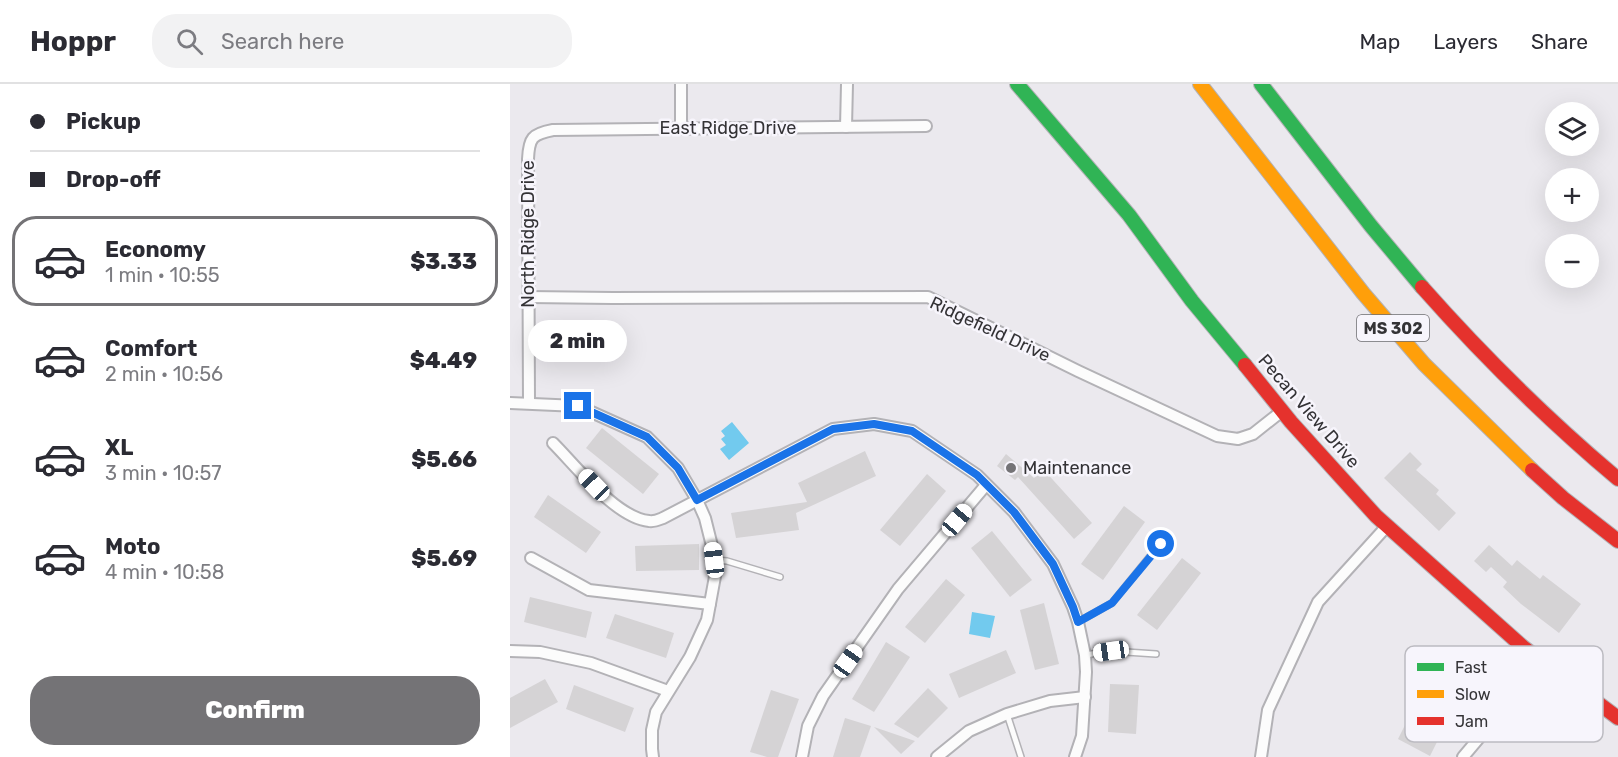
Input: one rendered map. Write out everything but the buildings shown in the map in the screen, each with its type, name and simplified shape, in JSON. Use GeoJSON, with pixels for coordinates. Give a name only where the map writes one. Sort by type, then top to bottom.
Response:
{"type":"FeatureCollection","features":[{"type":"Feature","properties":{"kind":"main road","name":"Pecan View Drive"},"geometry":{"type":"LineString","coordinates":[[1017,84],[1129,215],[1192,301],[1282,411],[1376,516],[1522,646]]}},
{"type":"Feature","properties":{"kind":"main road","name":"MS 302"},"geometry":{"type":"LineString","coordinates":[[1200,84],[1362,293],[1424,364],[1521,461],[1563,498],[1618,541]]}},
{"type":"Feature","properties":{"kind":"main road","name":"MS 302"},"geometry":{"type":"LineString","coordinates":[[1261,84],[1388,246],[1447,315],[1507,380],[1618,479]]}},
{"type":"Feature","properties":{"kind":"main road","name":"Pecan View Drive"},"geometry":{"type":"LineString","coordinates":[[1603,707],[1618,718]]}},
{"type":"Feature","properties":{"kind":"street"},"geometry":{"type":"LineString","coordinates":[[681,84],[681,128]]}},
{"type":"Feature","properties":{"kind":"street"},"geometry":{"type":"LineString","coordinates":[[846,128],[847,84]]}},
{"type":"Feature","properties":{"kind":"street","name":"East Ridge Drive"},"geometry":{"type":"LineString","coordinates":[[532,138],[553,130],[926,126]]}},
{"type":"Feature","properties":{"kind":"street","name":"North Ridge Drive"},"geometry":{"type":"LineString","coordinates":[[529,403],[528,145],[532,138]]}},
{"type":"Feature","properties":{"kind":"street","name":"Ridgefield Drive"},"geometry":{"type":"LineString","coordinates":[[528,297],[928,297],[1217,436],[1238,439],[1253,434],[1282,411]]}},
{"type":"Feature","properties":{"kind":"street"},"geometry":{"type":"LineString","coordinates":[[510,403],[578,406],[647,437],[678,468],[705,518],[716,571],[707,620],[690,657],[656,712],[652,730],[653,757]]}},
{"type":"Feature","properties":{"kind":"street"},"geometry":{"type":"LineString","coordinates":[[554,443],[607,499],[636,518],[651,522],[663,518],[833,429],[874,424],[912,431],[977,475],[1014,512],[1053,564],[1073,607],[1085,655],[1082,736],[1075,757]]}},
{"type":"Feature","properties":{"kind":"street"},"geometry":{"type":"LineString","coordinates":[[802,757],[808,726],[823,696],[898,589],[986,485]]}},
{"type":"Feature","properties":{"kind":"street"},"geometry":{"type":"LineString","coordinates":[[1261,757],[1268,710],[1318,602],[1388,526]]}},
{"type":"Feature","properties":{"kind":"street"},"geometry":{"type":"LineString","coordinates":[[531,558],[589,590],[710,604]]}},
{"type":"Feature","properties":{"kind":"street"},"geometry":{"type":"LineString","coordinates":[[510,651],[540,652],[591,663],[668,691]]}},
{"type":"Feature","properties":{"kind":"street"},"geometry":{"type":"LineString","coordinates":[[937,757],[969,731],[1007,714],[1050,702],[1085,698]]}},
{"type":"Feature","properties":{"kind":"street"},"geometry":{"type":"LineString","coordinates":[[1463,757],[1476,742]]}},
{"type":"Feature","properties":{"kind":"lane"},"geometry":{"type":"LineString","coordinates":[[1078,622],[1112,603],[1161,544]]}},
{"type":"Feature","properties":{"kind":"lane"},"geometry":{"type":"LineString","coordinates":[[714,560],[727,561],[780,577]]}},
{"type":"Feature","properties":{"kind":"lane"},"geometry":{"type":"LineString","coordinates":[[1085,655],[1111,651],[1156,654]]}},
{"type":"Feature","properties":{"kind":"lane"},"geometry":{"type":"LineString","coordinates":[[1007,714],[1021,757]]}},
{"type":"Feature","properties":{"kind":"water"},"geometry":{"type":"Polygon","coordinates":[[[732,422],[749,443],[729,460],[720,449],[726,445],[721,439],[725,436],[721,431],[732,422]]]}},
{"type":"Feature","properties":{"kind":"water"},"geometry":{"type":"Polygon","coordinates":[[[972,612],[995,616],[990,638],[969,634],[972,612]]]}},
{"type":"Feature","properties":{"kind":"traffic: fast"},"geometry":{"type":"LineString","coordinates":[[1017,84],[1129,215],[1192,301],[1245,365]]}},
{"type":"Feature","properties":{"kind":"traffic: fast"},"geometry":{"type":"LineString","coordinates":[[1261,84],[1371,226],[1422,287]]}},
{"type":"Feature","properties":{"kind":"traffic: slow"},"geometry":{"type":"LineString","coordinates":[[1200,84],[1363,293],[1424,364],[1532,470]]}},
{"type":"Feature","properties":{"kind":"traffic: jam"},"geometry":{"type":"LineString","coordinates":[[1422,287],[1517,387],[1618,479]]}},
{"type":"Feature","properties":{"kind":"traffic: jam"},"geometry":{"type":"LineString","coordinates":[[1245,365],[1291,422],[1376,516],[1522,646]]}},
{"type":"Feature","properties":{"kind":"traffic: jam"},"geometry":{"type":"LineString","coordinates":[[1532,470],[1563,498],[1618,541]]}},
{"type":"Feature","properties":{"kind":"traffic: jam"},"geometry":{"type":"LineString","coordinates":[[1603,707],[1618,718]]}},
{"type":"Feature","properties":{"kind":"place","name":"Maintenance"},"geometry":{"type":"Point","coordinates":[1011,468]}},
{"type":"Feature","properties":{"kind":"route"},"geometry":{"type":"LineString","coordinates":[[578,406],[647,437],[678,468],[697,500],[833,429],[874,424],[912,431],[977,475],[1014,512],[1053,564],[1078,622],[1112,603],[1161,544]]}}]}
